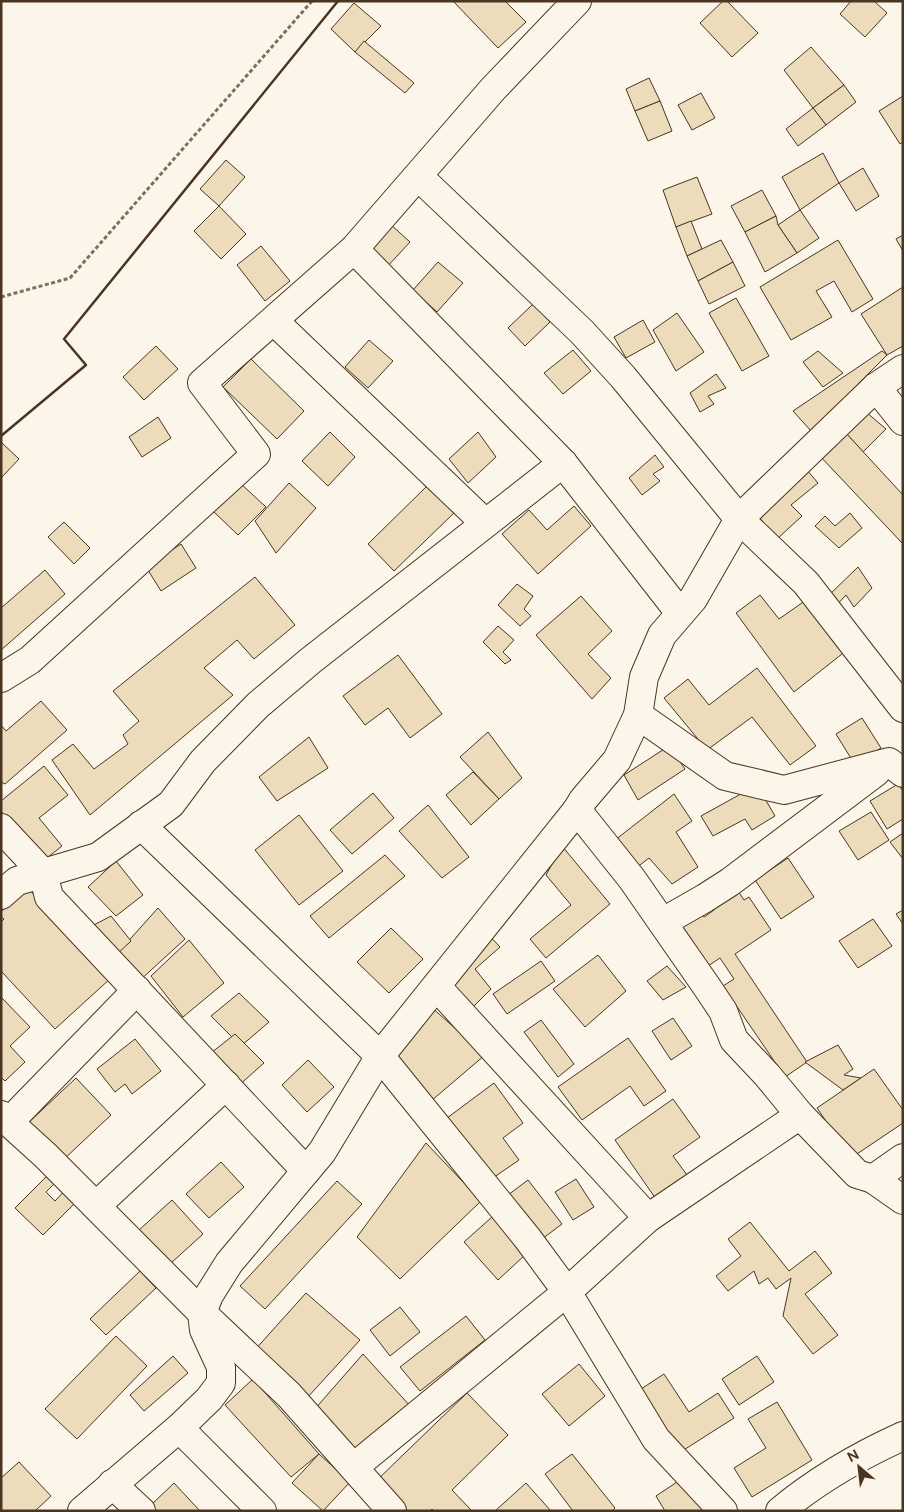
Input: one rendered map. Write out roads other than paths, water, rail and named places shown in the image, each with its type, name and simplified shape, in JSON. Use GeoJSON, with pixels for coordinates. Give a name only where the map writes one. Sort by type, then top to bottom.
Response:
{"type":"FeatureCollection","features":[{"type":"Feature","properties":{"kind":"street"},"geometry":{"type":"LineString","coordinates":[[1,678],[30,660],[195,507],[256,454],[202,383],[274,322],[354,249],[492,89],[577,1]]}},
{"type":"Feature","properties":{"kind":"street"},"geometry":{"type":"LineString","coordinates":[[418,176],[582,332],[643,399],[738,519],[806,584],[903,708]]}},
{"type":"Feature","properties":{"kind":"street"},"geometry":{"type":"LineString","coordinates":[[354,249],[562,463],[680,613]]}},
{"type":"Feature","properties":{"kind":"street"},"geometry":{"type":"LineString","coordinates":[[274,322],[485,523]]}},
{"type":"Feature","properties":{"kind":"street"},"geometry":{"type":"LineString","coordinates":[[82,1511],[179,1428],[209,1399],[221,1383],[221,1367],[204,1330],[202,1313],[209,1294],[229,1263],[322,1152],[380,1056],[577,810],[583,800],[617,760],[638,715],[644,677],[662,635],[693,599],[738,519],[876,387],[903,369]]}},
{"type":"Feature","properties":{"kind":"street"},"geometry":{"type":"LineString","coordinates":[[876,387],[903,421]]}},
{"type":"Feature","properties":{"kind":"street"},"geometry":{"type":"LineString","coordinates":[[1,895],[17,882],[98,857],[171,804],[204,761],[258,705],[310,661],[562,463]]}},
{"type":"Feature","properties":{"kind":"street"},"geometry":{"type":"LineString","coordinates":[[638,715],[725,776],[784,790],[898,764]]}},
{"type":"Feature","properties":{"kind":"street"},"geometry":{"type":"LineString","coordinates":[[663,922],[730,882],[898,764]]}},
{"type":"Feature","properties":{"kind":"street"},"geometry":{"type":"LineString","coordinates":[[577,810],[632,879],[663,922],[723,1011],[734,1040],[800,1114],[858,1174],[873,1179],[903,1200]]}},
{"type":"Feature","properties":{"kind":"street"},"geometry":{"type":"LineString","coordinates":[[141,825],[380,1056],[568,1292],[656,1439],[723,1511]]}},
{"type":"Feature","properties":{"kind":"street"},"geometry":{"type":"LineString","coordinates":[[1,828],[43,873],[49,897],[306,1171]]}},
{"type":"Feature","properties":{"kind":"street"},"geometry":{"type":"LineString","coordinates":[[436,987],[648,1218]]}},
{"type":"Feature","properties":{"kind":"street"},"geometry":{"type":"LineString","coordinates":[[136,990],[5,1119],[46,1156],[202,1313],[289,1395],[392,1511]]}},
{"type":"Feature","properties":{"kind":"street"},"geometry":{"type":"LineString","coordinates":[[96,1206],[226,1086]]}},
{"type":"Feature","properties":{"kind":"street"},"geometry":{"type":"LineString","coordinates":[[354,1467],[568,1292],[648,1218],[800,1114]]}},
{"type":"Feature","properties":{"kind":"street"},"geometry":{"type":"LineString","coordinates":[[873,1179],[903,1158]]}},
{"type":"Feature","properties":{"kind":"street"},"geometry":{"type":"LineString","coordinates":[[179,1428],[262,1511]]}},
{"type":"Feature","properties":{"kind":"street"},"geometry":{"type":"LineString","coordinates":[[780,1511],[796,1498],[832,1475],[903,1436]]}},
{"type":"Feature","properties":{"kind":"street"},"geometry":{"type":"LineString","coordinates":[[112,1484],[141,1511]]}}]}
